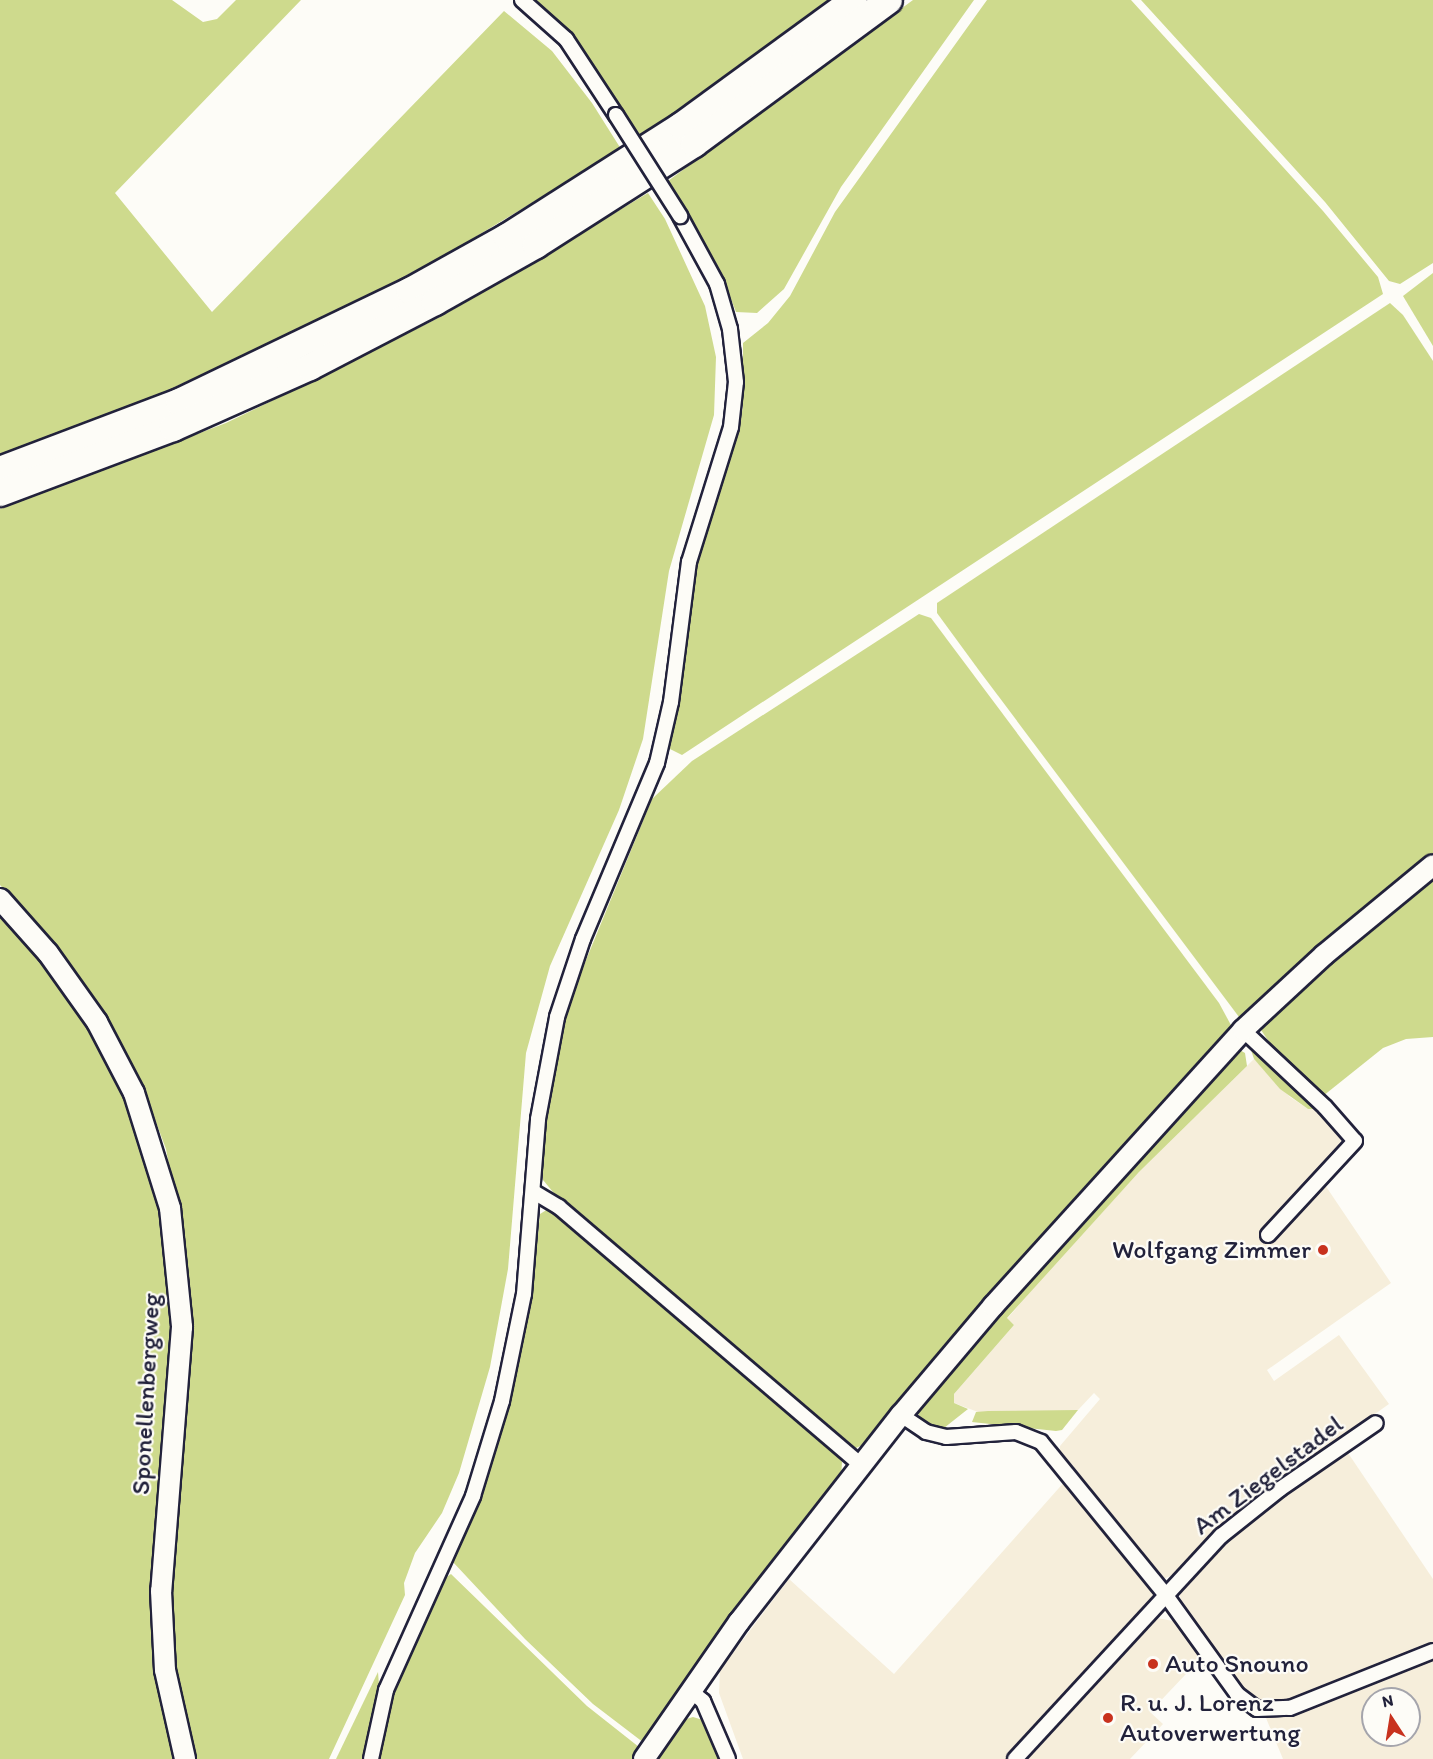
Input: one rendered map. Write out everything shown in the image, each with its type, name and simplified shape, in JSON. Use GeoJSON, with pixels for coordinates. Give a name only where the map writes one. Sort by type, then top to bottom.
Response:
{"type":"FeatureCollection","features":[{"type":"Feature","properties":{"kind":"highway"},"geometry":{"type":"LineString","coordinates":[[0,470],[179,402],[410,291],[507,237],[681,126],[854,0]]}},
{"type":"Feature","properties":{"kind":"highway"},"geometry":{"type":"LineString","coordinates":[[0,493],[173,428],[310,367],[435,302],[536,245],[694,144],[889,0]]}},
{"type":"Feature","properties":{"kind":"street"},"geometry":{"type":"LineString","coordinates":[[371,1759],[386,1690],[472,1496],[502,1401],[524,1294],[534,1192],[538,1119],[556,1017],[580,947],[657,763],[671,702],[689,562],[734,413],[735,371],[727,318],[708,265],[680,216],[566,39],[522,0]]}},
{"type":"Feature","properties":{"kind":"street"},"geometry":{"type":"LineString","coordinates":[[644,1759],[691,1691],[900,1415],[1143,1136],[1243,1030],[1324,955],[1433,865]]}},
{"type":"Feature","properties":{"kind":"street","name":"Sponellenbergweg"},"geometry":{"type":"LineString","coordinates":[[0,899],[55,961],[97,1022],[134,1093],[170,1208],[182,1327],[161,1591],[165,1670],[185,1759]]}},
{"type":"Feature","properties":{"kind":"street"},"geometry":{"type":"LineString","coordinates":[[1243,1030],[1355,1140],[1268,1235]]}},
{"type":"Feature","properties":{"kind":"street"},"geometry":{"type":"LineString","coordinates":[[534,1192],[559,1207],[861,1465]]}},
{"type":"Feature","properties":{"kind":"street"},"geometry":{"type":"LineString","coordinates":[[900,1415],[916,1427],[946,1437],[1016,1432],[1041,1442],[1165,1594],[1237,1694],[1264,1711],[1308,1701],[1433,1651]]}},
{"type":"Feature","properties":{"kind":"street","name":"Am Ziegelstadel"},"geometry":{"type":"LineString","coordinates":[[1015,1759],[1221,1536],[1251,1511],[1376,1423]]}},
{"type":"Feature","properties":{"kind":"street"},"geometry":{"type":"LineString","coordinates":[[691,1691],[710,1713],[728,1759]]}},
{"type":"Feature","properties":{"kind":"shaded area"},"geometry":{"type":"Polygon","coordinates":[[[1254,1059],[1290,1097],[1308,1109],[1318,1109],[1342,1138],[1337,1154],[1260,1236],[1269,1243],[1323,1182],[1391,1283],[1267,1370],[1274,1381],[1339,1335],[1389,1404],[1286,1477],[1221,1528],[1173,1575],[1163,1579],[1060,1452],[1060,1446],[1100,1399],[1094,1393],[1078,1410],[1035,1413],[978,1412],[954,1403],[954,1394],[1014,1325],[1007,1319],[1060,1257],[1139,1172],[1254,1059]]]}},
{"type":"Feature","properties":{"kind":"shaded area"},"geometry":{"type":"Polygon","coordinates":[[[1346,1450],[1433,1579],[1433,1644],[1306,1695],[1262,1704],[1240,1690],[1182,1605],[1179,1591],[1214,1550],[1245,1524],[1346,1450]]]}},
{"type":"Feature","properties":{"kind":"shaded area"},"geometry":{"type":"Polygon","coordinates":[[[1066,1480],[1157,1592],[1006,1759],[743,1759],[719,1693],[720,1670],[789,1579],[894,1674],[1066,1480]]]}},
{"type":"Feature","properties":{"kind":"shaded area"},"geometry":{"type":"Polygon","coordinates":[[[1152,1617],[1173,1621],[1203,1656],[1150,1712],[1163,1724],[1130,1759],[1023,1759],[1152,1617]]]}},
{"type":"Feature","properties":{"kind":"shaded area"},"geometry":{"type":"Polygon","coordinates":[[[1433,1658],[1433,1759],[1283,1759],[1266,1718],[1316,1705],[1433,1658]]]}},
{"type":"Feature","properties":{"kind":"green space"},"geometry":{"type":"Polygon","coordinates":[[[0,0],[172,0],[203,22],[217,19],[236,0],[301,0],[115,193],[212,312],[504,11],[552,51],[592,103],[621,149],[447,254],[306,328],[139,403],[0,455],[0,0]]]}},
{"type":"Feature","properties":{"kind":"green space"},"geometry":{"type":"Polygon","coordinates":[[[533,0],[830,0],[729,76],[639,137],[577,42],[533,0]]]}},
{"type":"Feature","properties":{"kind":"green space"},"geometry":{"type":"Polygon","coordinates":[[[913,0],[974,0],[841,187],[784,289],[757,313],[736,312],[719,268],[668,181],[913,0]]]}},
{"type":"Feature","properties":{"kind":"green space"},"geometry":{"type":"Polygon","coordinates":[[[987,0],[1131,0],[1323,211],[1378,277],[1383,294],[682,755],[670,749],[669,742],[679,691],[691,589],[701,543],[738,434],[743,406],[743,343],[768,323],[790,296],[835,212],[987,0]]]}},
{"type":"Feature","properties":{"kind":"green space"},"geometry":{"type":"Polygon","coordinates":[[[1141,0],[1433,0],[1433,263],[1400,284],[1389,281],[1325,202],[1141,0]]]}},
{"type":"Feature","properties":{"kind":"green space"},"geometry":{"type":"Polygon","coordinates":[[[648,193],[665,219],[705,306],[716,357],[714,415],[669,571],[643,739],[619,810],[550,966],[526,1053],[508,1269],[490,1367],[459,1473],[442,1513],[415,1553],[404,1583],[405,1595],[329,1759],[192,1759],[171,1661],[168,1581],[188,1342],[175,1198],[166,1149],[147,1098],[121,1045],[66,959],[0,885],[0,509],[226,423],[333,371],[442,316],[648,193]]]}},
{"type":"Feature","properties":{"kind":"green space"},"geometry":{"type":"Polygon","coordinates":[[[1433,273],[1433,346],[1403,296],[1433,273]]]}},
{"type":"Feature","properties":{"kind":"green space"},"geometry":{"type":"Polygon","coordinates":[[[1390,303],[1403,315],[1433,361],[1433,856],[1242,1021],[937,613],[937,603],[1390,303]]]}},
{"type":"Feature","properties":{"kind":"green space"},"geometry":{"type":"Polygon","coordinates":[[[919,614],[931,618],[1219,1003],[1232,1027],[1231,1034],[871,1441],[856,1448],[848,1446],[563,1204],[543,1180],[542,1162],[554,1062],[568,1004],[652,799],[692,761],[919,614]]]}},
{"type":"Feature","properties":{"kind":"green space"},"geometry":{"type":"Polygon","coordinates":[[[1433,874],[1433,1037],[1406,1039],[1383,1048],[1323,1096],[1278,1055],[1259,1027],[1433,874]]]}},
{"type":"Feature","properties":{"kind":"green space"},"geometry":{"type":"Polygon","coordinates":[[[0,913],[60,983],[87,1022],[136,1125],[158,1198],[173,1327],[155,1542],[154,1635],[161,1704],[176,1759],[0,1759],[0,913]]]}},
{"type":"Feature","properties":{"kind":"green space"},"geometry":{"type":"Polygon","coordinates":[[[1255,1047],[1318,1109],[1308,1109],[1280,1089],[1254,1059],[1251,1050],[1255,1047]]]}},
{"type":"Feature","properties":{"kind":"green space"},"geometry":{"type":"Polygon","coordinates":[[[1238,1049],[1245,1053],[1247,1066],[1139,1172],[1007,1318],[1014,1325],[954,1394],[954,1403],[968,1409],[944,1428],[922,1421],[915,1408],[941,1376],[1238,1049]]]}},
{"type":"Feature","properties":{"kind":"green space"},"geometry":{"type":"Polygon","coordinates":[[[548,1209],[836,1451],[842,1462],[841,1478],[648,1746],[593,1704],[525,1639],[452,1561],[474,1511],[511,1392],[532,1294],[540,1214],[548,1209]]]}},
{"type":"Feature","properties":{"kind":"green space"},"geometry":{"type":"Polygon","coordinates":[[[1078,1410],[1062,1430],[1056,1431],[972,1422],[976,1412],[1078,1410]]]}},
{"type":"Feature","properties":{"kind":"green space"},"geometry":{"type":"Polygon","coordinates":[[[451,1574],[587,1706],[644,1751],[637,1759],[376,1759],[389,1700],[442,1580],[451,1574]]]}},
{"type":"Feature","properties":{"kind":"green space"},"geometry":{"type":"Polygon","coordinates":[[[378,1672],[380,1698],[366,1759],[336,1759],[378,1672]]]}},
{"type":"Feature","properties":{"kind":"green space"},"geometry":{"type":"Polygon","coordinates":[[[693,1717],[703,1720],[720,1759],[650,1759],[683,1720],[693,1717]]]}},
{"type":"Feature","properties":{"kind":"place","name":"Wolfgang Zimmer"},"geometry":{"type":"Point","coordinates":[1323,1250]}},
{"type":"Feature","properties":{"kind":"place","name":"Auto Snouno"},"geometry":{"type":"Point","coordinates":[1153,1664]}},
{"type":"Feature","properties":{"kind":"place","name":"R. u. J. Lorenz Autoverwertung"},"geometry":{"type":"Point","coordinates":[1108,1718]}}]}
